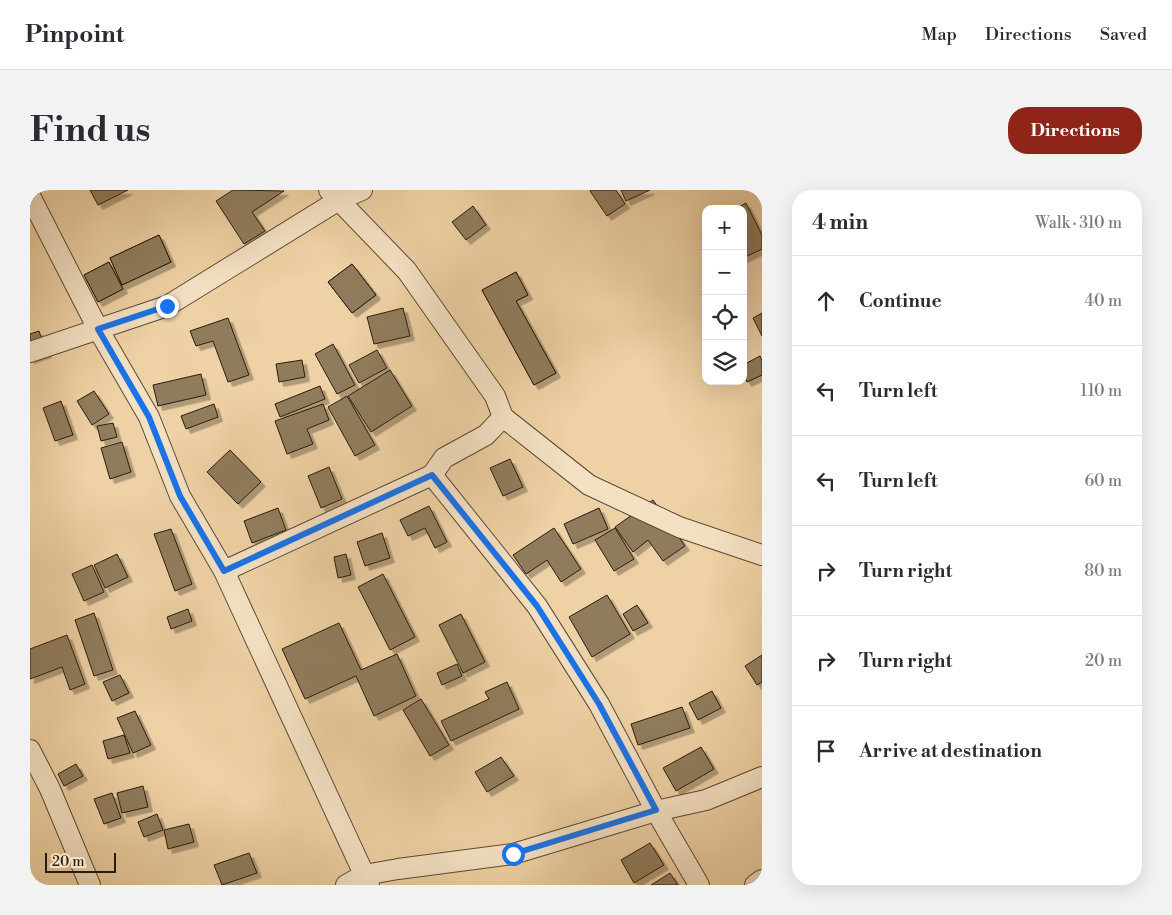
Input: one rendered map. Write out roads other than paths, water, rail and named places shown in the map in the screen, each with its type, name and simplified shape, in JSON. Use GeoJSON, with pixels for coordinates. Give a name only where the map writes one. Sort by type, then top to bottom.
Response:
{"type":"FeatureCollection","features":[{"type":"Feature","properties":{"kind":"street"},"geometry":{"type":"LineString","coordinates":[[30,352],[167,306],[334,195],[362,190]]}},
{"type":"Feature","properties":{"kind":"street"},"geometry":{"type":"LineString","coordinates":[[334,195],[407,271],[494,396],[503,417],[589,485],[679,527],[762,555]]}},
{"type":"Feature","properties":{"kind":"street"},"geometry":{"type":"LineString","coordinates":[[30,196],[98,329],[149,417],[180,496],[224,571],[366,880]]}},
{"type":"Feature","properties":{"kind":"street"},"geometry":{"type":"LineString","coordinates":[[224,571],[432,475],[444,458],[486,435],[503,417]]}},
{"type":"Feature","properties":{"kind":"street"},"geometry":{"type":"LineString","coordinates":[[432,475],[537,606],[599,704],[699,885]]}},
{"type":"Feature","properties":{"kind":"street"},"geometry":{"type":"LineString","coordinates":[[30,750],[50,790],[90,885]]}},
{"type":"Feature","properties":{"kind":"street"},"geometry":{"type":"LineString","coordinates":[[346,885],[398,869],[513,854],[656,810],[706,800],[762,777]]}},
{"type":"Feature","properties":{"kind":"street"},"geometry":{"type":"LineString","coordinates":[[755,885],[762,880]]}}]}
